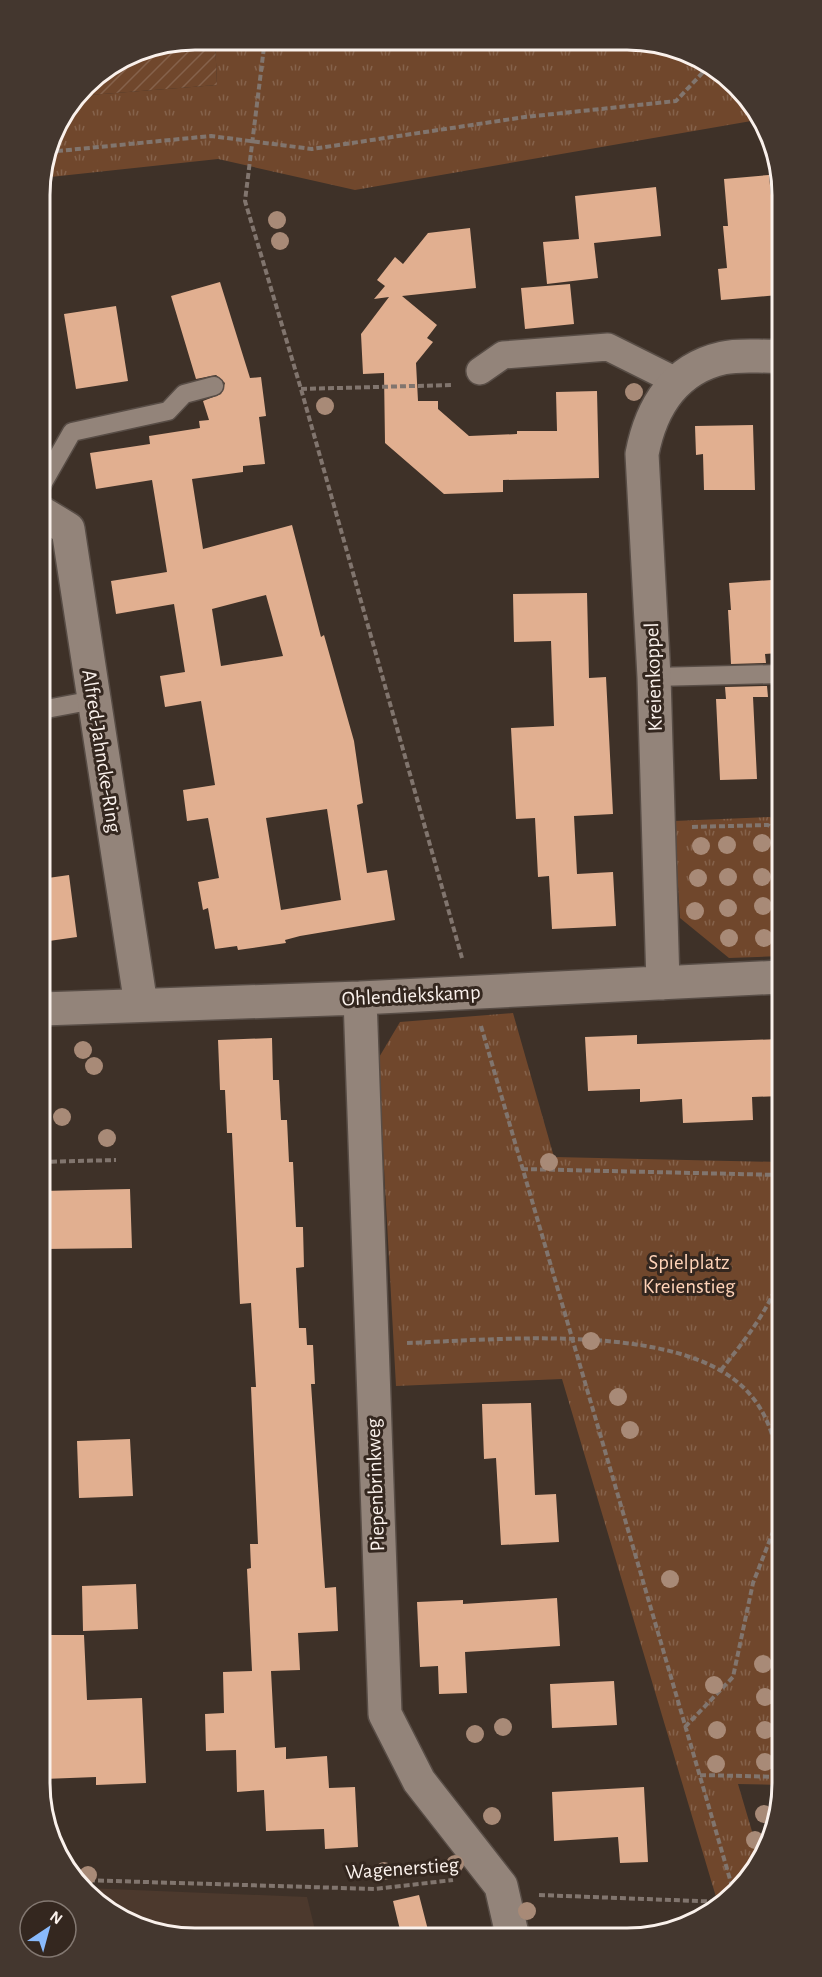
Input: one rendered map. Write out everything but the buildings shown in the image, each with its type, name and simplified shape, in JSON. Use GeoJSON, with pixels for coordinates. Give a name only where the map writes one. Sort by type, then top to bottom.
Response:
{"type":"FeatureCollection","features":[{"type":"Feature","properties":{"kind":"street"},"geometry":{"type":"LineString","coordinates":[[480,371],[502,355],[608,347],[676,381]]}},
{"type":"Feature","properties":{"kind":"street","name":"Kreienkoppel"},"geometry":{"type":"LineString","coordinates":[[663,983],[654,677],[642,454],[647,427],[660,401],[676,381],[697,367],[724,357],[772,356]]}},
{"type":"Feature","properties":{"kind":"street","name":"Alfred-Jahncke-Ring"},"geometry":{"type":"LineString","coordinates":[[50,518],[68,529],[141,1005]]}},
{"type":"Feature","properties":{"kind":"street","name":"Ohlendiekskamp"},"geometry":{"type":"LineString","coordinates":[[50,1010],[360,998],[772,977]]}},
{"type":"Feature","properties":{"kind":"street","name":"Piepenbrinkweg"},"geometry":{"type":"LineString","coordinates":[[360,998],[370,1344],[385,1714],[419,1781],[501,1886],[511,1928]]}},
{"type":"Feature","properties":{"kind":"lane"},"geometry":{"type":"LineString","coordinates":[[50,470],[72,432],[168,411],[184,394],[214,386]]}},
{"type":"Feature","properties":{"kind":"lane"},"geometry":{"type":"LineString","coordinates":[[654,677],[772,674]]}},
{"type":"Feature","properties":{"kind":"lane"},"geometry":{"type":"LineString","coordinates":[[50,708],[94,700]]}},
{"type":"Feature","properties":{"kind":"path"},"geometry":{"type":"LineString","coordinates":[[56,151],[211,136],[312,149],[525,117],[676,101],[703,71]]}},
{"type":"Feature","properties":{"kind":"path"},"geometry":{"type":"LineString","coordinates":[[301,389],[457,385],[480,371]]}},
{"type":"Feature","properties":{"kind":"path"},"geometry":{"type":"LineString","coordinates":[[658,828],[768,825],[772,828]]}},
{"type":"Feature","properties":{"kind":"path"},"geometry":{"type":"LineString","coordinates":[[50,1162],[116,1160]]}},
{"type":"Feature","properties":{"kind":"path"},"geometry":{"type":"LineString","coordinates":[[522,1169],[772,1175]]}},
{"type":"Feature","properties":{"kind":"path"},"geometry":{"type":"LineString","coordinates":[[721,1370],[745,1341],[767,1305],[772,1292]]}},
{"type":"Feature","properties":{"kind":"path"},"geometry":{"type":"LineString","coordinates":[[370,1344],[571,1338],[650,1346],[721,1370],[747,1391],[772,1429]]}},
{"type":"Feature","properties":{"kind":"path"},"geometry":{"type":"LineString","coordinates":[[686,1727],[733,1677],[753,1583],[772,1535]]}},
{"type":"Feature","properties":{"kind":"path"},"geometry":{"type":"LineString","coordinates":[[700,1774],[772,1777]]}},
{"type":"Feature","properties":{"kind":"path","name":"Wagenerstieg"},"geometry":{"type":"LineString","coordinates":[[88,1880],[375,1889],[471,1878],[530,1894],[710,1901]]}},
{"type":"Feature","properties":{"kind":"shaded area"},"geometry":{"type":"Polygon","coordinates":[[[95,1888],[307,1897],[315,1928],[194,1928],[166,1925],[130,1913],[95,1888]]]}},
{"type":"Feature","properties":{"kind":"green space"},"geometry":{"type":"Polygon","coordinates":[[[185,50],[215,50],[217,85],[89,95],[99,85],[130,64],[157,54],[185,50]]]}},
{"type":"Feature","properties":{"kind":"green space"},"geometry":{"type":"Polygon","coordinates":[[[215,50],[637,50],[656,52],[692,64],[723,85],[743,106],[752,121],[355,190],[218,159],[51,177],[54,157],[64,130],[89,95],[217,85],[215,50]]]}},
{"type":"Feature","properties":{"kind":"green space"},"geometry":{"type":"Polygon","coordinates":[[[772,819],[772,956],[729,958],[680,918],[674,821],[772,819]]]}},
{"type":"Feature","properties":{"kind":"green space","name":"Spielplatz Kreienstieg"},"geometry":{"type":"Polygon","coordinates":[[[513,1013],[554,1157],[772,1162],[772,1785],[738,1784],[757,1847],[743,1871],[716,1897],[562,1379],[396,1386],[378,1059],[400,1022],[513,1013]]]}}]}
